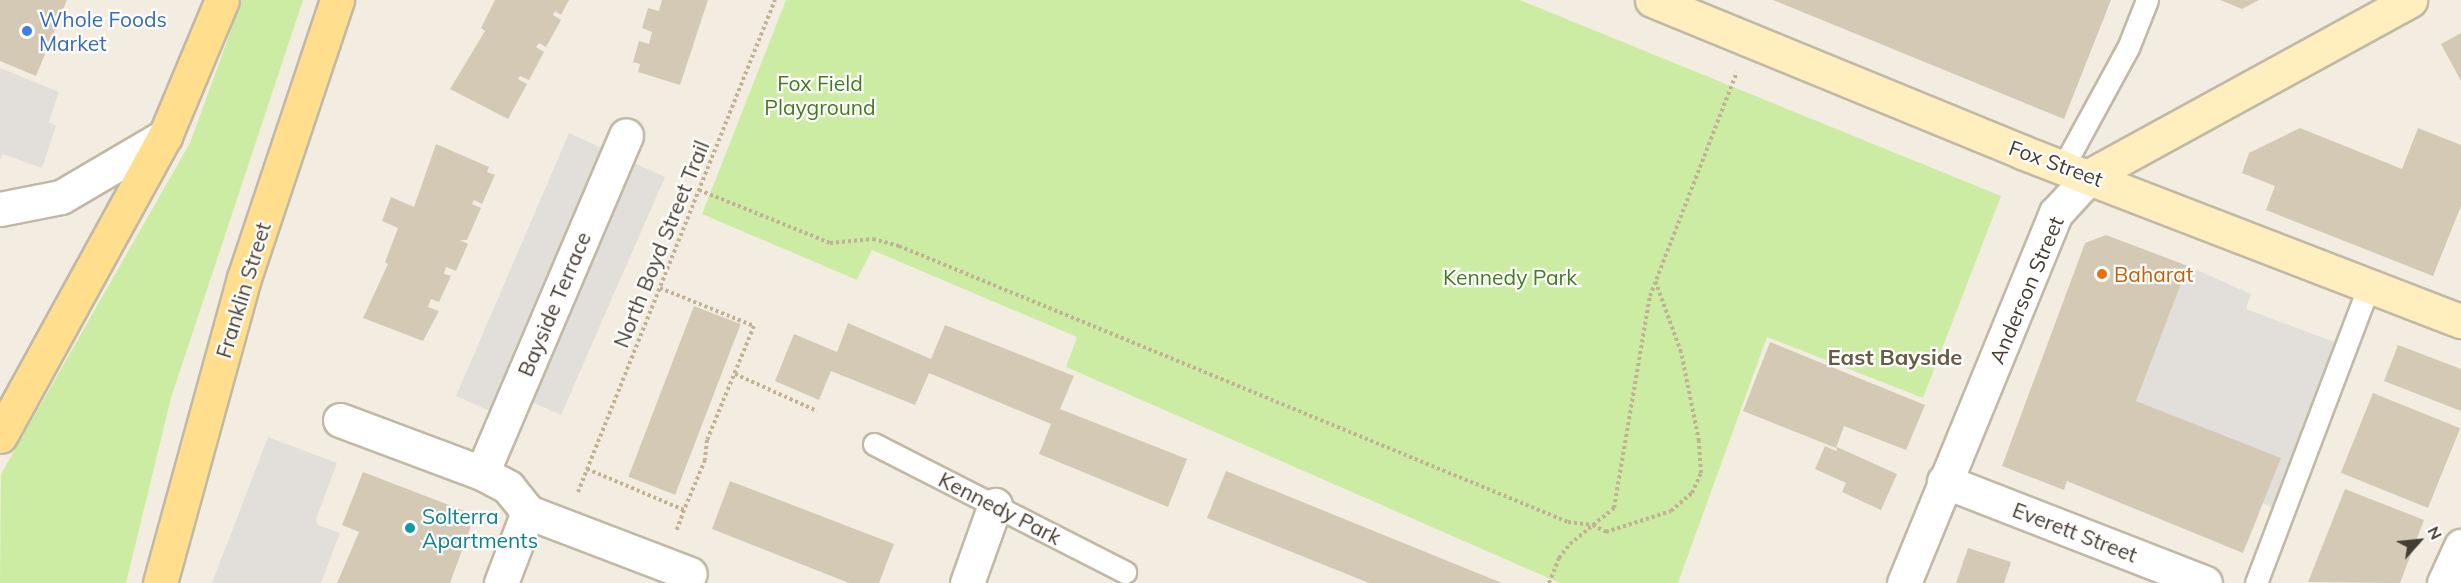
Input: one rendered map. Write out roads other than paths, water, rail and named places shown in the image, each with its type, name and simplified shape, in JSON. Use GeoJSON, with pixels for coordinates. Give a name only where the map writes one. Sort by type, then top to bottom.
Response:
{"type":"FeatureCollection","features":[{"type":"Feature","properties":{"kind":"main road"},"geometry":{"type":"LineString","coordinates":[[0,436],[165,136],[222,0]]}},
{"type":"Feature","properties":{"kind":"main road","name":"Franklin Street"},"geometry":{"type":"LineString","coordinates":[[160,583],[244,278],[337,0]]}},
{"type":"Feature","properties":{"kind":"street","name":"Anderson Street"},"geometry":{"type":"LineString","coordinates":[[1904,583],[2056,213],[2077,171],[2410,0]]}},
{"type":"Feature","properties":{"kind":"street","name":"Fox Street"},"geometry":{"type":"LineString","coordinates":[[1661,2],[2077,171],[2461,321]]}},
{"type":"Feature","properties":{"kind":"street","name":"Bayside Terrace"},"geometry":{"type":"LineString","coordinates":[[482,473],[626,135]]}},
{"type":"Feature","properties":{"kind":"street"},"geometry":{"type":"LineString","coordinates":[[0,209],[61,197],[165,136]]}},
{"type":"Feature","properties":{"kind":"street"},"geometry":{"type":"LineString","coordinates":[[340,420],[482,473],[508,487],[528,512],[690,574]]}},
{"type":"Feature","properties":{"kind":"street","name":"Everett Street"},"geometry":{"type":"LineString","coordinates":[[1944,481],[2205,583]]}},
{"type":"Feature","properties":{"kind":"street"},"geometry":{"type":"LineString","coordinates":[[967,583],[995,505]]}},
{"type":"Feature","properties":{"kind":"street"},"geometry":{"type":"LineString","coordinates":[[501,583],[528,512]]}},
{"type":"Feature","properties":{"kind":"street"},"geometry":{"type":"LineString","coordinates":[[2444,583],[2461,546]]}},
{"type":"Feature","properties":{"kind":"lane"},"geometry":{"type":"LineString","coordinates":[[2077,171],[2147,0]]}},
{"type":"Feature","properties":{"kind":"lane"},"geometry":{"type":"LineString","coordinates":[[2256,583],[2370,284]]}},
{"type":"Feature","properties":{"kind":"lane","name":"Kennedy Park"},"geometry":{"type":"LineString","coordinates":[[874,444],[1125,572]]}},
{"type":"Feature","properties":{"kind":"place","name":"Whole Foods Market"},"geometry":{"type":"Point","coordinates":[27,31]}},
{"type":"Feature","properties":{"kind":"place","name":"Baharat"},"geometry":{"type":"Point","coordinates":[2102,274]}},
{"type":"Feature","properties":{"kind":"place","name":"Solterra Apartments"},"geometry":{"type":"Point","coordinates":[410,528]}},
{"type":"Feature","properties":{"kind":"district","name":"East Bayside"},"geometry":{"type":"Point","coordinates":[1895,358]}},
{"type":"Feature","properties":{"kind":"park label","name":"Fox Field Playground"},"geometry":{"type":"Point","coordinates":[820,95]}}]}
